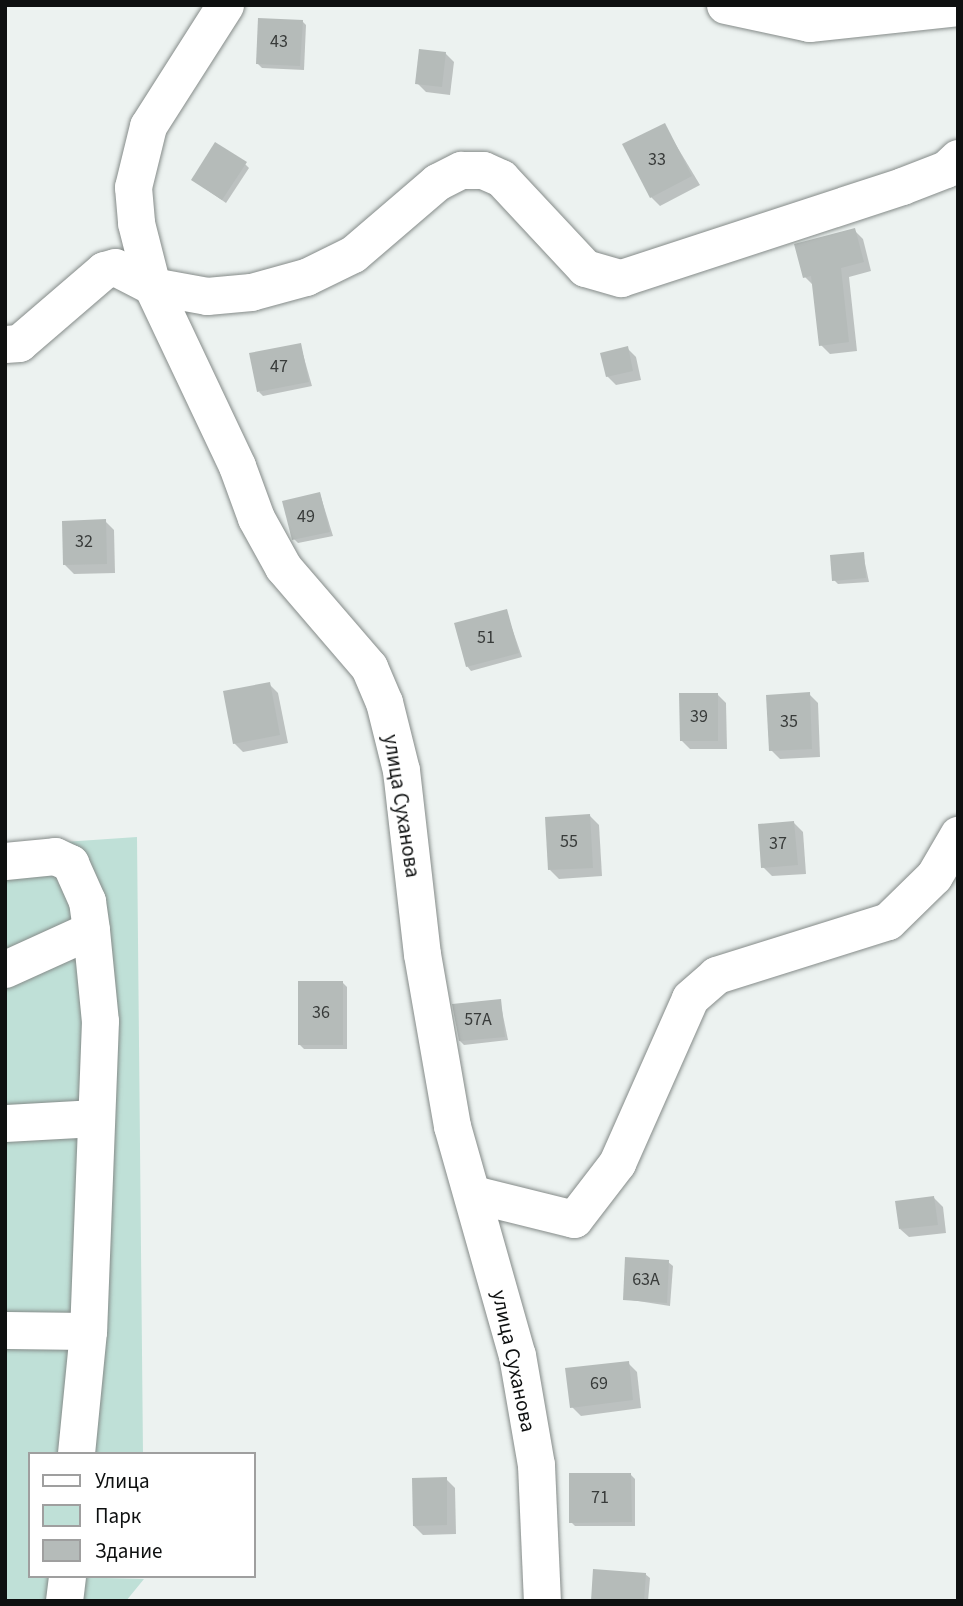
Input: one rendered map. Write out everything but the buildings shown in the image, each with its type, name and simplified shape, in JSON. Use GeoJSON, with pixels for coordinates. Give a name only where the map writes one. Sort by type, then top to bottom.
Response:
{"type":"FeatureCollection","features":[{"type":"Feature","properties":{"kind":"street","name":"улица Суханова"},"geometry":{"type":"LineString","coordinates":[[225,5],[163,96],[138,155],[133,187],[136,223],[152,286],[282,567],[369,667],[384,702],[401,770],[422,954],[452,1126],[517,1355],[536,1465],[542,1601]]}},
{"type":"Feature","properties":{"kind":"street"},"geometry":{"type":"LineString","coordinates":[[725,5],[809,23],[958,7]]}},
{"type":"Feature","properties":{"kind":"street"},"geometry":{"type":"LineString","coordinates":[[5,344],[19,343],[104,270],[115,267],[152,286],[207,296],[251,292],[306,277],[353,254],[437,182],[461,170],[483,170],[501,178],[585,268],[621,278],[902,186],[946,169],[958,158]]}},
{"type":"Feature","properties":{"kind":"street"},"geometry":{"type":"LineString","coordinates":[[473,1194],[574,1219],[617,1163],[690,998],[716,975],[888,921],[934,876],[958,835]]}},
{"type":"Feature","properties":{"kind":"street"},"geometry":{"type":"LineString","coordinates":[[5,861],[55,856],[70,863],[87,901],[91,930],[100,1021],[88,1331],[76,1452]]}},
{"type":"Feature","properties":{"kind":"street"},"geometry":{"type":"LineString","coordinates":[[5,969],[91,930]]}},
{"type":"Feature","properties":{"kind":"street"},"geometry":{"type":"LineString","coordinates":[[5,1123],[95,1118]]}},
{"type":"Feature","properties":{"kind":"street"},"geometry":{"type":"LineString","coordinates":[[5,1330],[88,1331]]}},
{"type":"Feature","properties":{"kind":"street"},"geometry":{"type":"LineString","coordinates":[[64,1601],[67,1578]]}},
{"type":"Feature","properties":{"kind":"green space"},"geometry":{"type":"Polygon","coordinates":[[[137,837],[143,1452],[28,1452],[28,1578],[144,1579],[126,1601],[5,1601],[5,846],[137,837]]]}}]}
